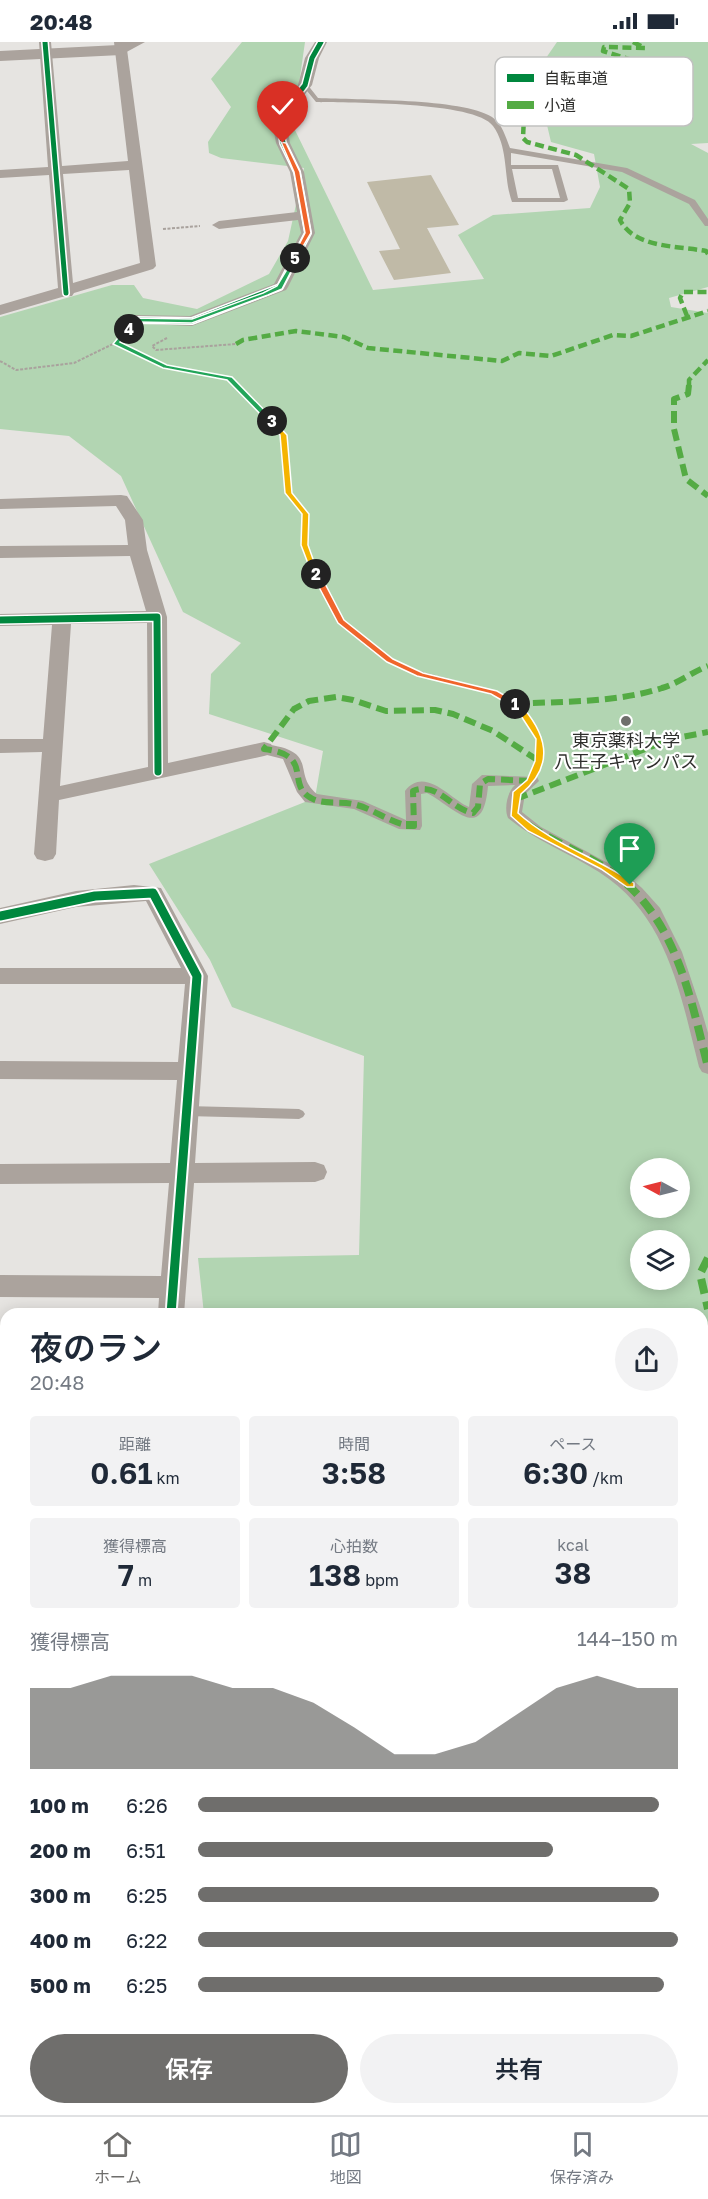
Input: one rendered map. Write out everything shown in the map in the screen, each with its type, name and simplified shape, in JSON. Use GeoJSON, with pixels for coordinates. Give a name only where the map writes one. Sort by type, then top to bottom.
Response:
{"type":"FeatureCollection","features":[{"type":"Feature","properties":{"kind":"street"},"geometry":{"type":"LineString","coordinates":[[0,56],[46,48],[121,46],[137,42]]}},
{"type":"Feature","properties":{"kind":"street"},"geometry":{"type":"LineString","coordinates":[[135,320],[192,321],[280,288],[308,233],[297,172],[283,143],[280,127],[282,115],[305,85],[312,58],[321,42]]}},
{"type":"Feature","properties":{"kind":"street"},"geometry":{"type":"LineString","coordinates":[[0,310],[66,293],[148,266],[121,46]]}},
{"type":"Feature","properties":{"kind":"street"},"geometry":{"type":"LineString","coordinates":[[46,48],[66,293]]}},
{"type":"Feature","properties":{"kind":"street"},"geometry":{"type":"LineString","coordinates":[[0,174],[136,165]]}},
{"type":"Feature","properties":{"kind":"street"},"geometry":{"type":"LineString","coordinates":[[219,225],[306,214]]}},
{"type":"Feature","properties":{"kind":"street"},"geometry":{"type":"LineString","coordinates":[[0,504],[121,500],[134,520],[138,550],[157,617],[158,772]]}},
{"type":"Feature","properties":{"kind":"street"},"geometry":{"type":"LineString","coordinates":[[0,552],[138,550]]}},
{"type":"Feature","properties":{"kind":"street"},"geometry":{"type":"LineString","coordinates":[[0,620],[157,617]]}},
{"type":"Feature","properties":{"kind":"street"},"geometry":{"type":"LineString","coordinates":[[45,854],[62,619]]}},
{"type":"Feature","properties":{"kind":"street"},"geometry":{"type":"LineString","coordinates":[[0,746],[53,745]]}},
{"type":"Feature","properties":{"kind":"street"},"geometry":{"type":"LineString","coordinates":[[49,795],[264,749],[285,753],[295,762],[306,793],[312,798],[359,805],[376,816],[404,826],[414,826],[413,790],[420,787],[435,789],[460,810],[473,813],[478,807],[480,784],[488,779],[531,781]]}},
{"type":"Feature","properties":{"kind":"street"},"geometry":{"type":"LineString","coordinates":[[531,781],[517,792],[514,814],[531,829],[604,867],[630,885],[659,920],[679,970],[708,1067]]}},
{"type":"Feature","properties":{"kind":"street"},"geometry":{"type":"LineString","coordinates":[[0,916],[53,903],[128,892],[153,893],[197,976],[171,1308]]}},
{"type":"Feature","properties":{"kind":"street"},"geometry":{"type":"LineString","coordinates":[[0,976],[197,976]]}},
{"type":"Feature","properties":{"kind":"street"},"geometry":{"type":"LineString","coordinates":[[0,1070],[189,1071]]}},
{"type":"Feature","properties":{"kind":"street"},"geometry":{"type":"LineString","coordinates":[[0,1174],[315,1172]]}},
{"type":"Feature","properties":{"kind":"street"},"geometry":{"type":"LineString","coordinates":[[0,1286],[172,1287]]}},
{"type":"Feature","properties":{"kind":"lane"},"geometry":{"type":"LineString","coordinates":[[305,85],[316,100],[450,107],[476,111],[495,123]]}},
{"type":"Feature","properties":{"kind":"lane"},"geometry":{"type":"LineString","coordinates":[[497,126],[507,150],[508,167],[515,200],[564,200],[555,167],[508,167]]}},
{"type":"Feature","properties":{"kind":"lane"},"geometry":{"type":"LineString","coordinates":[[507,150],[624,170],[692,202],[708,224]]}},
{"type":"Feature","properties":{"kind":"lane"},"geometry":{"type":"LineString","coordinates":[[186,1111],[299,1114]]}},
{"type":"Feature","properties":{"kind":"path"},"geometry":{"type":"LineString","coordinates":[[144,230],[219,225]]}},
{"type":"Feature","properties":{"kind":"path"},"geometry":{"type":"LineString","coordinates":[[0,361],[16,370],[74,363],[116,342],[135,320]]}},
{"type":"Feature","properties":{"kind":"path"},"geometry":{"type":"LineString","coordinates":[[192,321],[152,346],[156,350],[236,344]]}},
{"type":"Feature","properties":{"kind":"path"},"geometry":{"type":"LineString","coordinates":[[116,342],[165,367],[230,379],[262,410],[284,435],[288,493],[305,514],[304,545],[320,584],[341,621],[390,660],[410,670],[494,692],[515,704],[526,716],[540,739],[539,761],[531,781]]}},
{"type":"Feature","properties":{"kind":"green space"},"geometry":{"type":"Polygon","coordinates":[[[242,42],[305,42],[293,126],[373,290],[484,279],[458,235],[493,215],[590,208],[600,187],[594,154],[551,142],[547,126],[693,126],[693,57],[547,57],[557,42],[708,42],[708,143],[691,144],[708,153],[708,287],[669,298],[671,307],[708,313],[708,1308],[203,1308],[198,1258],[359,1255],[364,1056],[232,1007],[210,960],[149,864],[315,798],[323,751],[209,714],[211,674],[241,643],[183,612],[121,476],[69,436],[0,429],[0,317],[112,285],[134,285],[143,298],[197,309],[269,274],[288,241],[304,168],[221,158],[209,153],[208,142],[231,107],[211,79],[242,42]]]}},
{"type":"Feature","properties":{"kind":"building"},"geometry":{"type":"Polygon","coordinates":[[[431,175],[459,225],[427,228],[451,273],[394,280],[379,251],[400,249],[367,182],[431,175]]]}},
{"type":"Feature","properties":{"kind":"marked path"},"geometry":{"type":"LineString","coordinates":[[622,57],[603,51],[604,47],[645,48],[633,42]]}},
{"type":"Feature","properties":{"kind":"marked path"},"geometry":{"type":"LineString","coordinates":[[524,126],[523,138],[527,142],[576,155],[629,189],[630,203],[620,220],[625,230],[636,239],[706,251],[708,254]]}},
{"type":"Feature","properties":{"kind":"marked path"},"geometry":{"type":"LineString","coordinates":[[687,316],[680,298],[683,292],[708,292]]}},
{"type":"Feature","properties":{"kind":"marked path"},"geometry":{"type":"LineString","coordinates":[[236,344],[243,340],[296,331],[344,337],[368,348],[502,361],[519,353],[551,356],[613,335],[631,336],[708,311]]}},
{"type":"Feature","properties":{"kind":"marked path"},"geometry":{"type":"LineString","coordinates":[[708,360],[689,380],[688,394],[674,399],[674,429],[686,479],[708,496]]}},
{"type":"Feature","properties":{"kind":"marked path"},"geometry":{"type":"LineString","coordinates":[[515,704],[609,699],[645,693],[669,686],[708,666]]}},
{"type":"Feature","properties":{"kind":"marked path"},"geometry":{"type":"LineString","coordinates":[[531,781],[488,779],[480,784],[478,807],[473,813],[461,810],[433,789],[420,788],[413,791],[414,826],[399,824],[357,805],[311,798],[304,792],[297,769],[289,755],[264,749],[294,709],[309,701],[336,697],[397,713],[435,710],[453,714],[493,731],[539,761]]}},
{"type":"Feature","properties":{"kind":"marked path"},"geometry":{"type":"LineString","coordinates":[[516,799],[671,739],[708,732]]}},
{"type":"Feature","properties":{"kind":"marked path"},"geometry":{"type":"LineString","coordinates":[[531,781],[517,792],[514,814],[547,837],[615,874],[642,898],[659,920],[681,971],[708,1067]]}},
{"type":"Feature","properties":{"kind":"marked path"},"geometry":{"type":"LineString","coordinates":[[708,1258],[700,1274],[708,1308]]}},
{"type":"Feature","properties":{"kind":"cycle path"},"geometry":{"type":"LineString","coordinates":[[45,42],[66,293]]}},
{"type":"Feature","properties":{"kind":"cycle path"},"geometry":{"type":"LineString","coordinates":[[134,320],[192,321],[280,287],[308,233],[297,172],[283,143],[280,127],[282,115],[305,85],[312,58],[321,42]]}},
{"type":"Feature","properties":{"kind":"cycle path"},"geometry":{"type":"LineString","coordinates":[[0,620],[157,617],[158,772]]}},
{"type":"Feature","properties":{"kind":"cycle path"},"geometry":{"type":"LineString","coordinates":[[0,916],[57,902],[95,896],[153,893],[197,976],[171,1308]]}},
{"type":"Feature","properties":{"kind":"place","name":"東京薬科大学 八王子キャンパス"},"geometry":{"type":"Point","coordinates":[626,721]}},
{"type":"Feature","properties":{"kind":"route"},"geometry":{"type":"LineString","coordinates":[[283,143],[297,172],[308,233],[280,288],[192,321],[135,320],[134,324],[116,342],[165,367],[230,379],[262,410],[284,435],[288,493],[305,514],[304,545],[320,584],[341,621],[390,660],[420,675],[494,692],[515,704],[526,716],[540,739],[539,761],[531,781],[517,792],[514,814],[531,829],[604,867],[630,885]]}}]}
